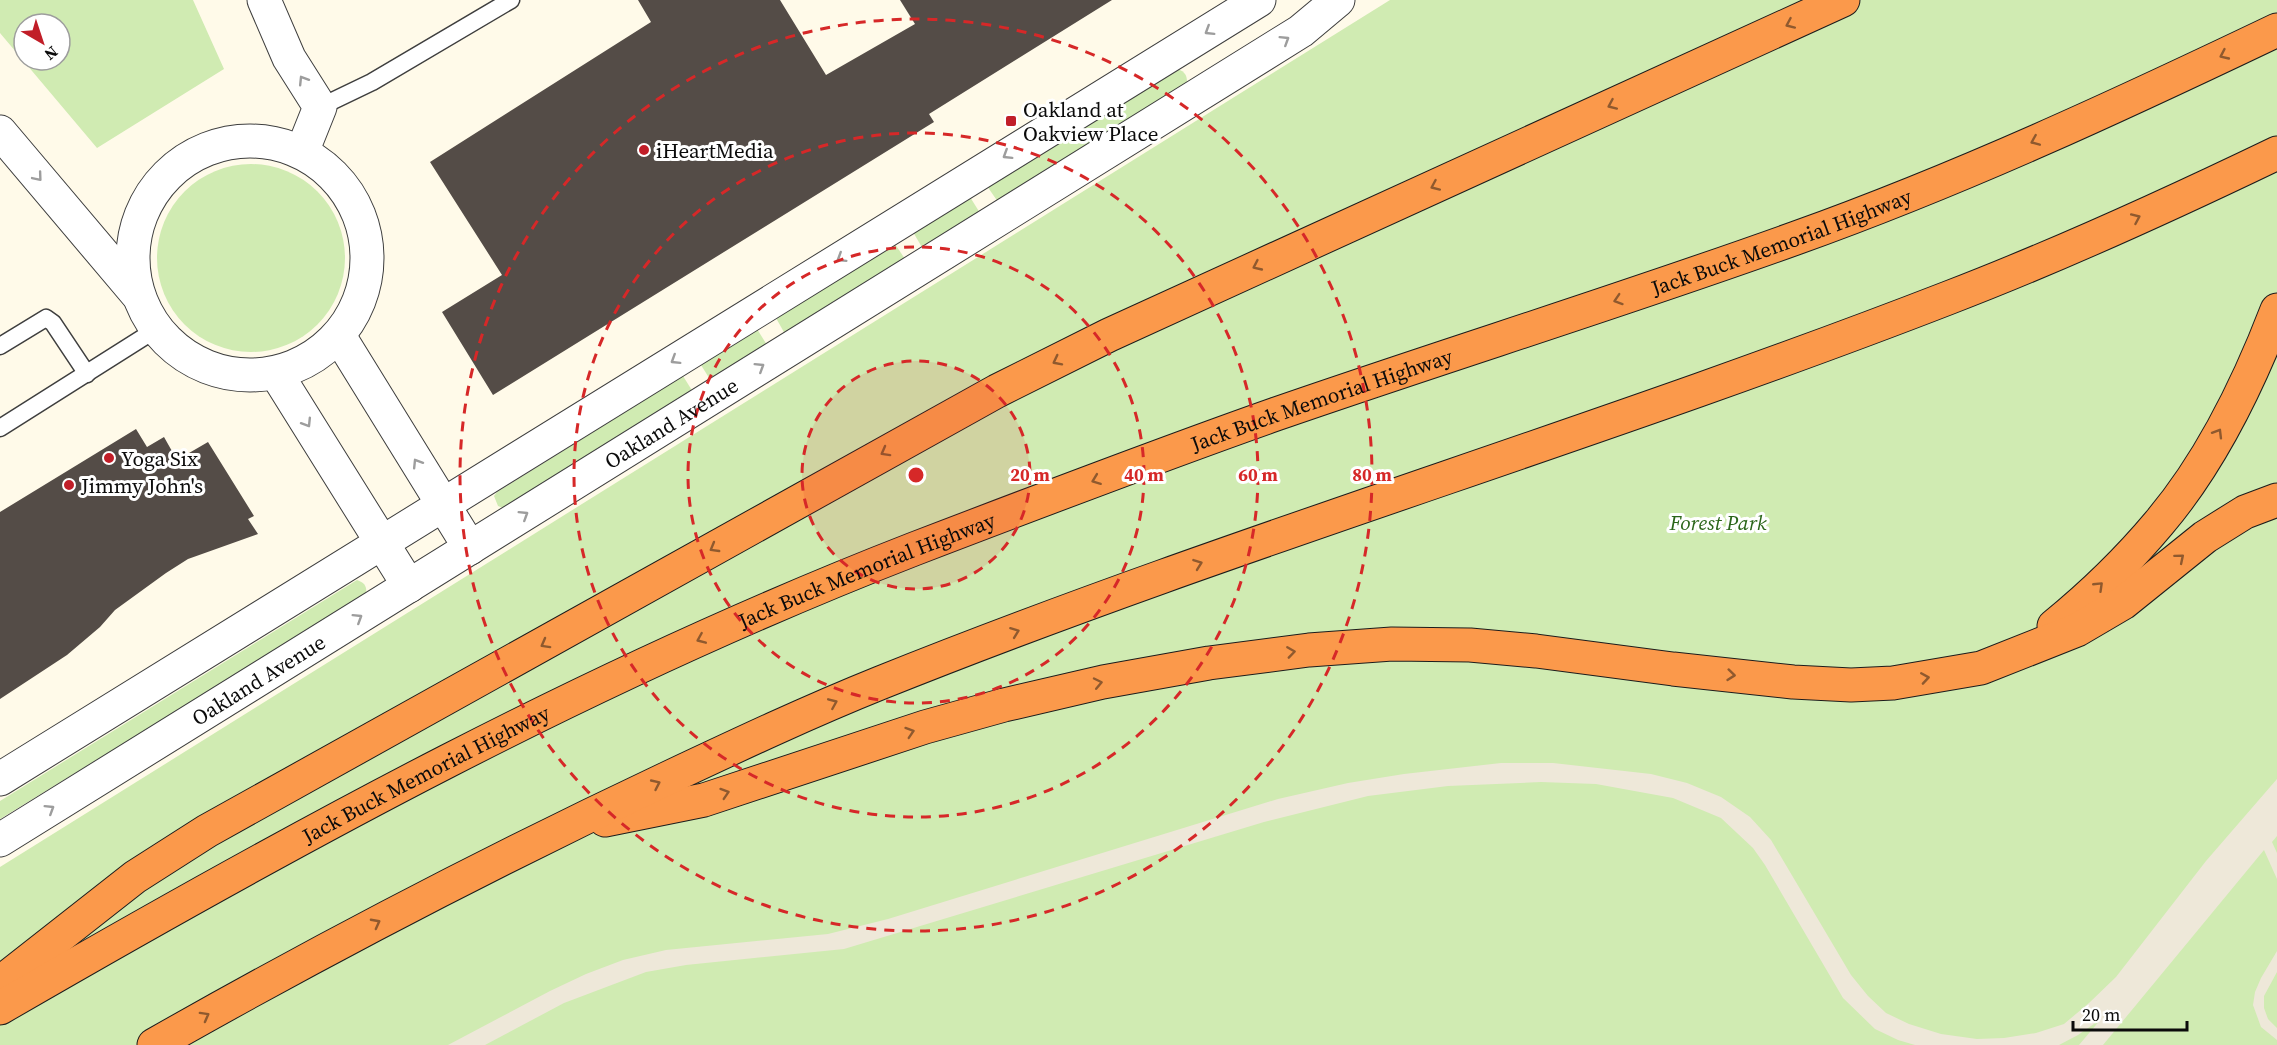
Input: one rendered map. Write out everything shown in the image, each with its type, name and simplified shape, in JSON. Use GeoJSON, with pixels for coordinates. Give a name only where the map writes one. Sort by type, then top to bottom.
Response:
{"type":"FeatureCollection","features":[{"type":"Feature","properties":{"kind":"highway"},"geometry":{"type":"LineString","coordinates":[[0,983],[135,877],[207,831],[997,391],[1109,334],[1843,0]]}},
{"type":"Feature","properties":{"kind":"highway","name":"Jack Buck Memorial Highway"},"geometry":{"type":"LineString","coordinates":[[0,1008],[302,837],[420,775],[666,654],[777,606],[907,552],[1161,456],[1822,228],[1942,181],[2089,118],[2277,30]]}},
{"type":"Feature","properties":{"kind":"highway"},"geometry":{"type":"LineString","coordinates":[[154,1045],[327,948],[462,877],[758,736],[888,680],[1120,592],[1726,380],[1953,296],[2083,242],[2277,153]]}},
{"type":"Feature","properties":{"kind":"highway"},"geometry":{"type":"LineString","coordinates":[[2022,651],[2080,604],[2160,522],[2195,472],[2231,412],[2262,348],[2277,310]]}},
{"type":"Feature","properties":{"kind":"highway"},"geometry":{"type":"LineString","coordinates":[[565,827],[638,815],[704,800],[925,727],[1092,684],[1209,663],[1309,650],[1392,644],[1470,645],[1793,682],[1851,685],[1893,683],[1981,668],[2077,630],[2123,603],[2205,537],[2245,512],[2277,500]]}},
{"type":"Feature","properties":{"kind":"street"},"geometry":{"type":"LineString","coordinates":[[264,0],[289,58],[320,107],[302,152]]}},
{"type":"Feature","properties":{"kind":"street"},"geometry":{"type":"LineString","coordinates":[[0,779],[1259,0]]}},
{"type":"Feature","properties":{"kind":"street","name":"Oakland Avenue"},"geometry":{"type":"LineString","coordinates":[[0,840],[1301,31],[1338,0]]}},
{"type":"Feature","properties":{"kind":"street"},"geometry":{"type":"LineString","coordinates":[[0,132],[137,294],[155,330],[187,358],[232,376],[276,373],[309,358],[339,336],[359,304],[368,266],[362,222],[340,183],[302,152],[255,138],[208,148],[170,174],[143,209],[132,245],[137,294]]}},
{"type":"Feature","properties":{"kind":"street"},"geometry":{"type":"LineString","coordinates":[[339,336],[470,548]]}},
{"type":"Feature","properties":{"kind":"street"},"geometry":{"type":"LineString","coordinates":[[276,373],[409,586]]}},
{"type":"Feature","properties":{"kind":"lane"},"geometry":{"type":"LineString","coordinates":[[320,107],[372,82],[511,0]]}},
{"type":"Feature","properties":{"kind":"lane"},"geometry":{"type":"LineString","coordinates":[[0,346],[46,318],[53,323],[87,374]]}},
{"type":"Feature","properties":{"kind":"lane"},"geometry":{"type":"LineString","coordinates":[[0,428],[155,330]]}},
{"type":"Feature","properties":{"kind":"green space"},"geometry":{"type":"Polygon","coordinates":[[[0,0],[193,0],[224,69],[97,148],[33,72],[72,72],[72,12],[12,12],[12,47],[0,33],[0,0]]]}},
{"type":"Feature","properties":{"kind":"green space","name":"Forest Park"},"geometry":{"type":"Polygon","coordinates":[[[1390,0],[2277,0],[2277,1045],[0,1045],[0,867],[1390,0]]]}},
{"type":"Feature","properties":{"kind":"green space"},"geometry":{"type":"Polygon","coordinates":[[[1178,69],[1187,78],[1187,83],[1182,87],[998,202],[987,186],[1178,69]]]}},
{"type":"Feature","properties":{"kind":"green space"},"geometry":{"type":"Polygon","coordinates":[[[251,164],[287,171],[311,185],[324,198],[338,222],[345,258],[338,294],[324,318],[311,331],[287,345],[251,352],[215,345],[191,331],[178,318],[164,294],[157,258],[164,222],[178,198],[191,185],[215,171],[251,164]]]}},
{"type":"Feature","properties":{"kind":"green space"},"geometry":{"type":"Polygon","coordinates":[[[970,197],[980,213],[923,249],[913,232],[970,197]]]}},
{"type":"Feature","properties":{"kind":"green space"},"geometry":{"type":"Polygon","coordinates":[[[895,244],[905,259],[785,334],[776,318],[895,244]]]}},
{"type":"Feature","properties":{"kind":"green space"},"geometry":{"type":"Polygon","coordinates":[[[757,329],[767,345],[711,381],[701,365],[757,329]]]}},
{"type":"Feature","properties":{"kind":"green space"},"geometry":{"type":"Polygon","coordinates":[[[683,376],[693,392],[509,506],[503,508],[498,506],[494,496],[497,492],[683,376]]]}},
{"type":"Feature","properties":{"kind":"green space"},"geometry":{"type":"Polygon","coordinates":[[[357,580],[365,585],[366,595],[0,819],[0,801],[357,580]]]}},
{"type":"Feature","properties":{"kind":"shaded area"},"geometry":{"type":"Polygon","coordinates":[[[1501,763],[1553,763],[1651,774],[1687,783],[1721,797],[1750,817],[1771,840],[1851,975],[1868,996],[1886,1013],[1909,1024],[1941,1034],[1977,1039],[2004,1038],[2036,1033],[2064,1024],[2116,977],[2206,861],[2277,779],[2277,836],[2272,842],[2277,853],[2277,879],[2264,850],[2103,1045],[2079,1045],[2101,1019],[2059,1045],[1915,1045],[1875,1029],[1843,998],[1765,865],[1753,848],[1721,818],[1673,798],[1596,784],[1541,782],[1448,786],[1368,796],[1264,822],[844,949],[686,965],[646,972],[564,1003],[485,1045],[448,1045],[550,991],[623,960],[666,950],[828,934],[888,919],[1278,799],[1348,783],[1501,763]]]}},
{"type":"Feature","properties":{"kind":"shaded area"},"geometry":{"type":"Polygon","coordinates":[[[2277,951],[2277,972],[2264,996],[2264,1008],[2268,1019],[2277,1028],[2277,1040],[2261,1027],[2253,1005],[2261,978],[2277,951]]]}},
{"type":"Feature","properties":{"kind":"building"},"geometry":{"type":"Polygon","coordinates":[[[638,0],[780,0],[826,75],[915,24],[900,0],[1112,0],[929,114],[934,122],[493,395],[442,312],[502,275],[430,162],[651,22],[638,0]]]}},
{"type":"Feature","properties":{"kind":"building"},"geometry":{"type":"Polygon","coordinates":[[[136,429],[147,447],[164,437],[177,460],[208,442],[254,516],[248,519],[258,534],[188,559],[166,573],[115,610],[100,627],[67,655],[0,699],[0,512],[136,429]]]}},
{"type":"Feature","properties":{"kind":"place","name":"Oakland at Oakview Place"},"geometry":{"type":"Point","coordinates":[1011,121]}},
{"type":"Feature","properties":{"kind":"place","name":"iHeartMedia"},"geometry":{"type":"Point","coordinates":[644,150]}},
{"type":"Feature","properties":{"kind":"place","name":"Yoga Six"},"geometry":{"type":"Point","coordinates":[109,458]}},
{"type":"Feature","properties":{"kind":"place","name":"Jimmy John's"},"geometry":{"type":"Point","coordinates":[69,485]}}]}
